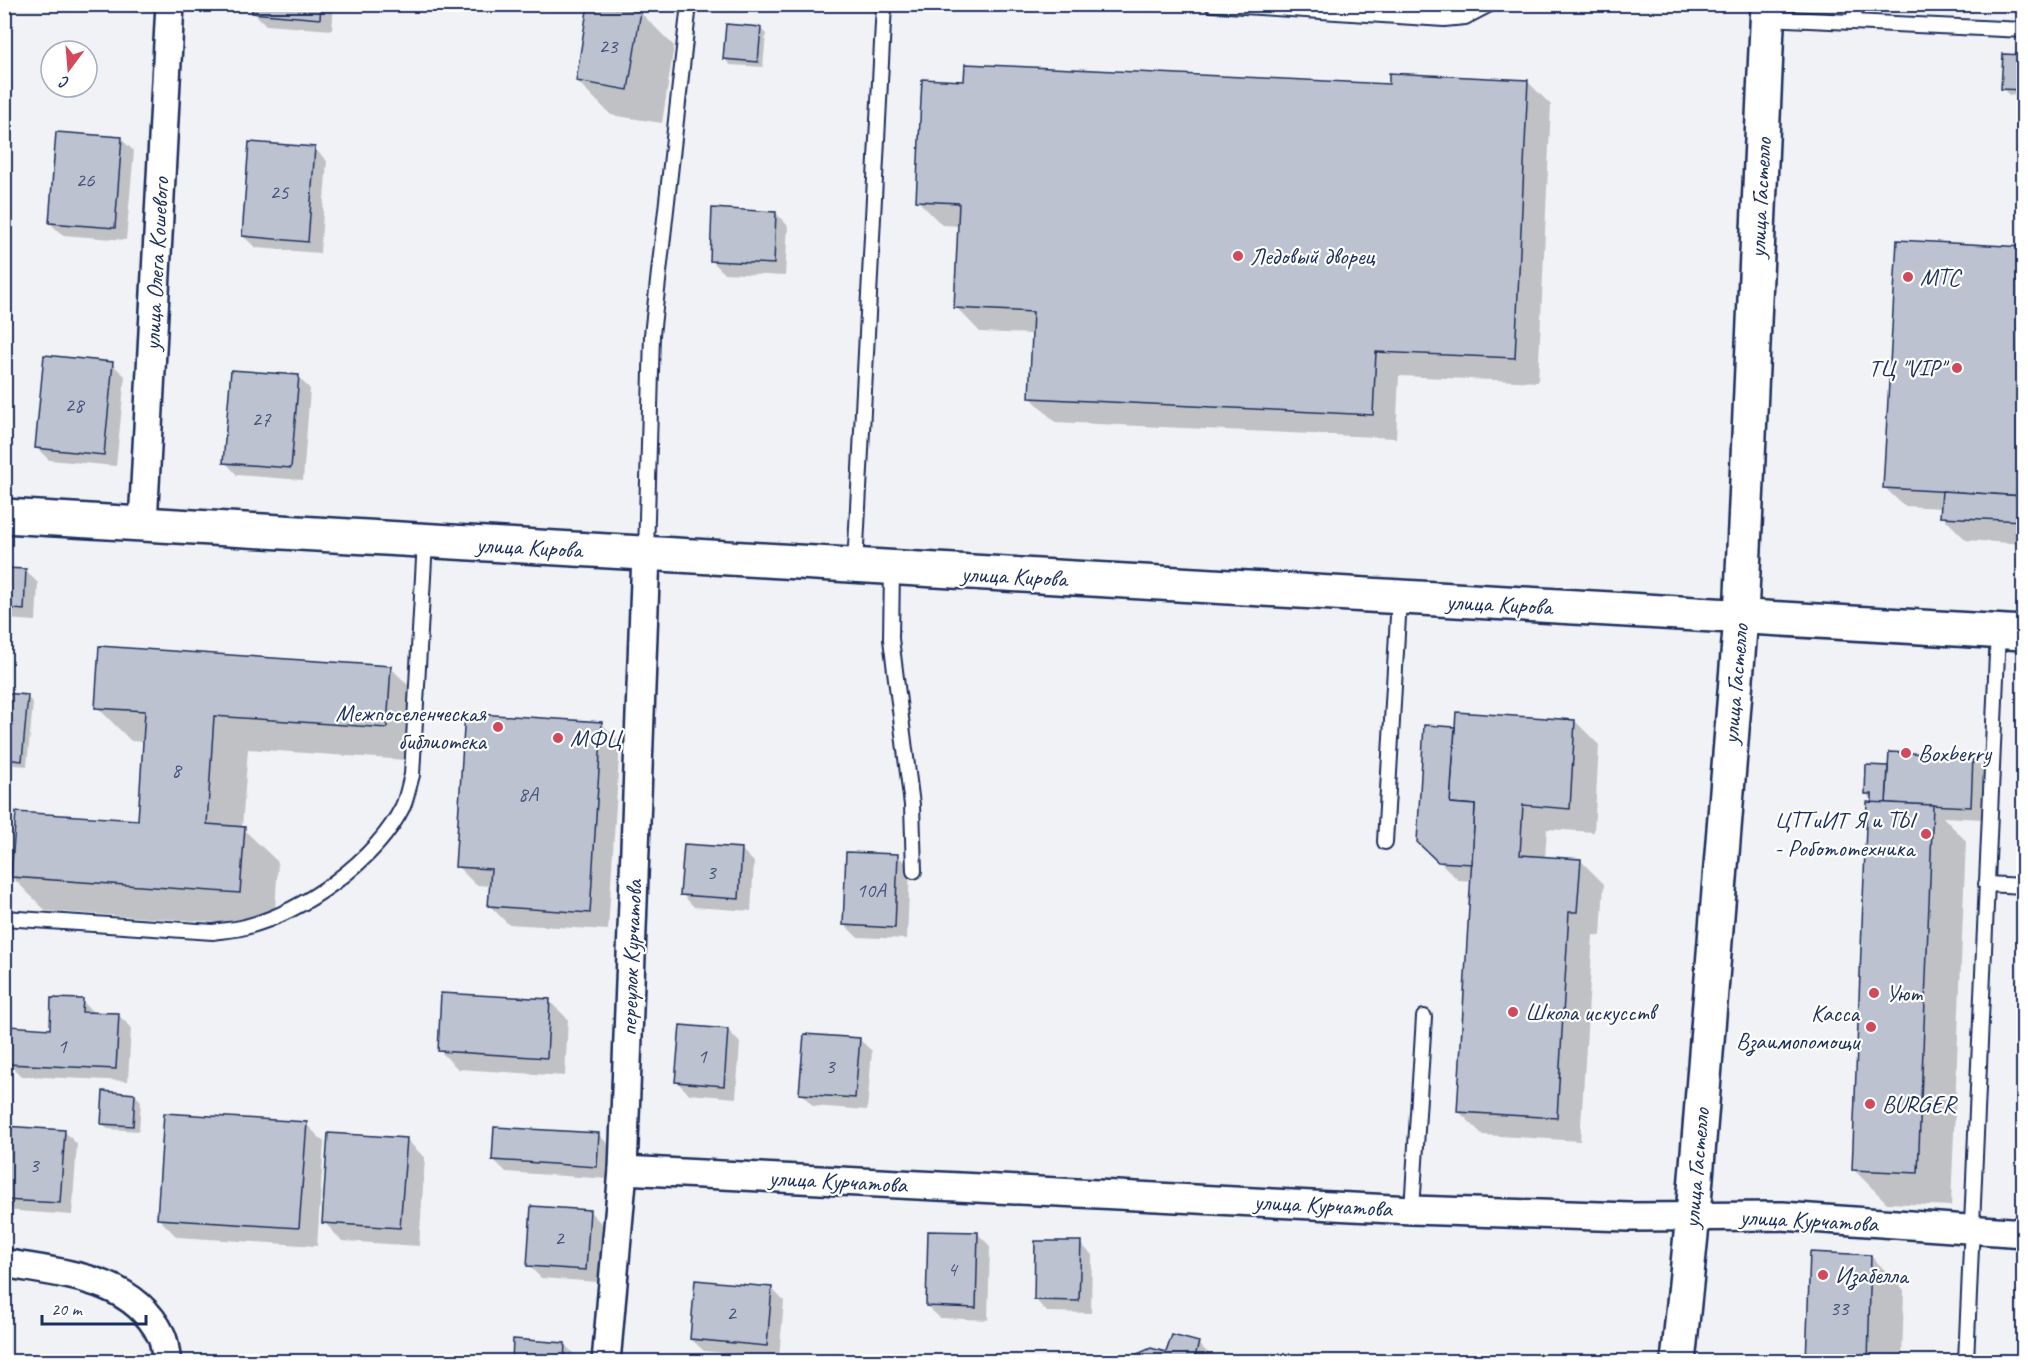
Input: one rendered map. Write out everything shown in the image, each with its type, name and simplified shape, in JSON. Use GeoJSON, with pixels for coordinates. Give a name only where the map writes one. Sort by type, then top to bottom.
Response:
{"type":"FeatureCollection","features":[{"type":"Feature","properties":{"kind":"street","name":"улица Олега Кошевого"},"geometry":{"type":"LineString","coordinates":[[143,524],[170,4]]}},
{"type":"Feature","properties":{"kind":"street","name":"улица Гастелло"},"geometry":{"type":"LineString","coordinates":[[1678,1362],[1693,1215],[1741,617],[1768,11]]}},
{"type":"Feature","properties":{"kind":"street","name":"улица Кирова"},"geometry":{"type":"LineString","coordinates":[[4,516],[855,567],[2011,632]]}},
{"type":"Feature","properties":{"kind":"street","name":"переулок Курчатова"},"geometry":{"type":"LineString","coordinates":[[606,1362],[622,1170],[646,554]]}},
{"type":"Feature","properties":{"kind":"street","name":"улица Курчатова"},"geometry":{"type":"LineString","coordinates":[[622,1170],[1412,1210],[1630,1217],[1782,1216],[2024,1233]]}},
{"type":"Feature","properties":{"kind":"street"},"geometry":{"type":"LineString","coordinates":[[4,1263],[104,1283],[136,1301],[161,1335],[167,1362]]}},
{"type":"Feature","properties":{"kind":"lane"},"geometry":{"type":"LineString","coordinates":[[646,554],[652,335],[689,4]]}},
{"type":"Feature","properties":{"kind":"lane"},"geometry":{"type":"LineString","coordinates":[[855,567],[885,4]]}},
{"type":"Feature","properties":{"kind":"lane"},"geometry":{"type":"LineString","coordinates":[[1212,4],[1444,20],[1465,17],[1490,4]]}},
{"type":"Feature","properties":{"kind":"lane"},"geometry":{"type":"LineString","coordinates":[[1854,4],[1854,22]]}},
{"type":"Feature","properties":{"kind":"lane"},"geometry":{"type":"LineString","coordinates":[[1768,11],[1854,22],[2024,30]]}},
{"type":"Feature","properties":{"kind":"lane"},"geometry":{"type":"LineString","coordinates":[[4,918],[213,932],[245,927],[287,910],[323,890],[361,860],[386,832],[403,805],[412,775],[425,541]]}},
{"type":"Feature","properties":{"kind":"lane"},"geometry":{"type":"LineString","coordinates":[[892,569],[891,639],[912,805],[914,871]]}},
{"type":"Feature","properties":{"kind":"lane"},"geometry":{"type":"LineString","coordinates":[[1385,842],[1399,598]]}},
{"type":"Feature","properties":{"kind":"lane"},"geometry":{"type":"LineString","coordinates":[[1966,1362],[1986,884],[2011,632]]}},
{"type":"Feature","properties":{"kind":"lane"},"geometry":{"type":"LineString","coordinates":[[1986,884],[2024,886]]}},
{"type":"Feature","properties":{"kind":"lane"},"geometry":{"type":"LineString","coordinates":[[1412,1210],[1424,1017]]}},
{"type":"Feature","properties":{"kind":"building"},"geometry":{"type":"Polygon","coordinates":[[[252,4],[321,4],[320,19],[252,13],[252,4]]]}},
{"type":"Feature","properties":{"kind":"building"},"geometry":{"type":"Polygon","coordinates":[[[588,4],[641,11],[628,90],[576,81],[588,4]]]}},
{"type":"Feature","properties":{"kind":"building"},"geometry":{"type":"Polygon","coordinates":[[[726,24],[761,27],[758,62],[723,59],[726,24]]]}},
{"type":"Feature","properties":{"kind":"building"},"geometry":{"type":"Polygon","coordinates":[[[2003,54],[2024,55],[2024,90],[2001,89],[2003,54]]]}},
{"type":"Feature","properties":{"kind":"building","name":"Ледовый дворец"},"geometry":{"type":"Polygon","coordinates":[[[965,64],[1389,84],[1389,73],[1528,80],[1515,358],[1376,352],[1373,415],[1029,398],[1033,312],[954,308],[959,203],[916,201],[922,79],[964,81],[965,64]]]}},
{"type":"Feature","properties":{"kind":"building"},"geometry":{"type":"Polygon","coordinates":[[[56,132],[122,137],[115,228],[49,223],[56,132]]]}},
{"type":"Feature","properties":{"kind":"building"},"geometry":{"type":"Polygon","coordinates":[[[249,142],[315,147],[308,242],[242,236],[249,142]]]}},
{"type":"Feature","properties":{"kind":"building"},"geometry":{"type":"Polygon","coordinates":[[[712,208],[776,212],[774,264],[710,261],[712,208]]]}},
{"type":"Feature","properties":{"kind":"building","name":"ТЦ \"VIP\""},"geometry":{"type":"Polygon","coordinates":[[[1897,240],[2024,247],[2024,496],[1883,488],[1897,240]]]}},
{"type":"Feature","properties":{"kind":"building"},"geometry":{"type":"Polygon","coordinates":[[[44,355],[113,362],[104,455],[35,448],[44,355]]]}},
{"type":"Feature","properties":{"kind":"building"},"geometry":{"type":"Polygon","coordinates":[[[231,370],[299,375],[291,468],[223,463],[231,370]]]}},
{"type":"Feature","properties":{"kind":"building"},"geometry":{"type":"Polygon","coordinates":[[[1942,491],[2024,496],[2024,521],[1940,517],[1942,491]]]}},
{"type":"Feature","properties":{"kind":"building"},"geometry":{"type":"Polygon","coordinates":[[[4,568],[26,569],[24,610],[4,608],[4,568]]]}},
{"type":"Feature","properties":{"kind":"building"},"geometry":{"type":"Polygon","coordinates":[[[99,646],[391,666],[387,728],[214,716],[207,824],[245,827],[240,893],[11,877],[16,812],[138,820],[145,711],[95,708],[99,646]]]}},
{"type":"Feature","properties":{"kind":"building"},"geometry":{"type":"Polygon","coordinates":[[[4,693],[28,695],[22,761],[4,759],[4,693]]]}},
{"type":"Feature","properties":{"kind":"building","name":"Школа искусств"},"geometry":{"type":"Polygon","coordinates":[[[1456,712],[1575,720],[1570,809],[1523,805],[1520,855],[1581,859],[1577,912],[1569,912],[1557,1118],[1457,1112],[1475,805],[1450,803],[1456,712]]]}},
{"type":"Feature","properties":{"kind":"building"},"geometry":{"type":"Polygon","coordinates":[[[465,713],[602,722],[590,913],[488,906],[491,869],[455,867],[465,713]]]}},
{"type":"Feature","properties":{"kind":"building"},"geometry":{"type":"Polygon","coordinates":[[[1424,725],[1455,727],[1450,803],[1475,805],[1472,864],[1438,862],[1417,842],[1424,725]]]}},
{"type":"Feature","properties":{"kind":"building"},"geometry":{"type":"Polygon","coordinates":[[[1889,752],[1973,756],[1971,807],[1886,803],[1889,752]]]}},
{"type":"Feature","properties":{"kind":"building"},"geometry":{"type":"Polygon","coordinates":[[[2023,753],[2024,844],[2018,844],[2023,753]]]}},
{"type":"Feature","properties":{"kind":"building"},"geometry":{"type":"Polygon","coordinates":[[[1866,765],[1888,766],[1886,803],[1872,803],[1872,794],[1865,794],[1866,765]]]}},
{"type":"Feature","properties":{"kind":"building"},"geometry":{"type":"Polygon","coordinates":[[[1867,802],[1933,805],[1918,1173],[1852,1170],[1867,802]]]}},
{"type":"Feature","properties":{"kind":"building"},"geometry":{"type":"Polygon","coordinates":[[[684,844],[742,848],[739,899],[680,895],[684,844]]]}},
{"type":"Feature","properties":{"kind":"building"},"geometry":{"type":"Polygon","coordinates":[[[846,852],[898,854],[895,928],[843,925],[846,852]]]}},
{"type":"Feature","properties":{"kind":"building"},"geometry":{"type":"Polygon","coordinates":[[[441,993],[550,999],[547,1058],[438,1051],[441,993]]]}},
{"type":"Feature","properties":{"kind":"building"},"geometry":{"type":"Polygon","coordinates":[[[51,998],[83,999],[82,1012],[119,1013],[116,1069],[7,1064],[9,1026],[50,1029],[51,998]]]}},
{"type":"Feature","properties":{"kind":"building"},"geometry":{"type":"Polygon","coordinates":[[[680,1025],[728,1029],[724,1086],[675,1082],[680,1025]]]}},
{"type":"Feature","properties":{"kind":"building"},"geometry":{"type":"Polygon","coordinates":[[[804,1034],[860,1038],[855,1098],[799,1094],[804,1034]]]}},
{"type":"Feature","properties":{"kind":"building"},"geometry":{"type":"Polygon","coordinates":[[[103,1091],[135,1094],[133,1126],[101,1124],[103,1091]]]}},
{"type":"Feature","properties":{"kind":"building"},"geometry":{"type":"Polygon","coordinates":[[[164,1113],[307,1122],[299,1228],[157,1219],[164,1113]]]}},
{"type":"Feature","properties":{"kind":"building"},"geometry":{"type":"Polygon","coordinates":[[[4,1126],[65,1130],[60,1203],[4,1200],[4,1126]]]}},
{"type":"Feature","properties":{"kind":"building"},"geometry":{"type":"Polygon","coordinates":[[[494,1127],[599,1133],[597,1167],[492,1160],[494,1127]]]}},
{"type":"Feature","properties":{"kind":"building"},"geometry":{"type":"Polygon","coordinates":[[[328,1133],[407,1138],[400,1228],[322,1223],[328,1133]]]}},
{"type":"Feature","properties":{"kind":"building"},"geometry":{"type":"Polygon","coordinates":[[[531,1206],[590,1210],[586,1270],[527,1266],[531,1206]]]}},
{"type":"Feature","properties":{"kind":"building"},"geometry":{"type":"Polygon","coordinates":[[[928,1231],[978,1232],[976,1308],[926,1306],[928,1231]]]}},
{"type":"Feature","properties":{"kind":"building"},"geometry":{"type":"Polygon","coordinates":[[[1035,1241],[1081,1241],[1079,1301],[1034,1300],[1035,1241]]]}},
{"type":"Feature","properties":{"kind":"building"},"geometry":{"type":"Polygon","coordinates":[[[1810,1252],[1871,1255],[1868,1362],[1806,1362],[1810,1252]]]}},
{"type":"Feature","properties":{"kind":"building"},"geometry":{"type":"Polygon","coordinates":[[[695,1280],[772,1287],[767,1346],[690,1339],[695,1280]]]}},
{"type":"Feature","properties":{"kind":"building"},"geometry":{"type":"Polygon","coordinates":[[[1172,1335],[1199,1342],[1194,1360],[1200,1362],[1133,1362],[1135,1355],[1151,1348],[1166,1352],[1172,1335]]]}},
{"type":"Feature","properties":{"kind":"building"},"geometry":{"type":"Polygon","coordinates":[[[513,1339],[565,1343],[564,1362],[512,1362],[513,1339]]]}},
{"type":"Feature","properties":{"kind":"place","name":"Ледовый дворец"},"geometry":{"type":"Point","coordinates":[1238,256]}},
{"type":"Feature","properties":{"kind":"place","name":"МТС"},"geometry":{"type":"Point","coordinates":[1908,277]}},
{"type":"Feature","properties":{"kind":"place","name":"ТЦ \"VIP\""},"geometry":{"type":"Point","coordinates":[1957,368]}},
{"type":"Feature","properties":{"kind":"place","name":"Межпоселенческая библиотека"},"geometry":{"type":"Point","coordinates":[498,727]}},
{"type":"Feature","properties":{"kind":"place","name":"МФЦ"},"geometry":{"type":"Point","coordinates":[558,738]}},
{"type":"Feature","properties":{"kind":"place","name":"Boxberry"},"geometry":{"type":"Point","coordinates":[1906,753]}},
{"type":"Feature","properties":{"kind":"place","name":"ЦТТиИТ Я и ТЫ - Робототехника"},"geometry":{"type":"Point","coordinates":[1926,834]}},
{"type":"Feature","properties":{"kind":"place","name":"Уют"},"geometry":{"type":"Point","coordinates":[1874,993]}},
{"type":"Feature","properties":{"kind":"place","name":"Школа искусств"},"geometry":{"type":"Point","coordinates":[1513,1012]}},
{"type":"Feature","properties":{"kind":"place","name":"Касса Взаимопомощи"},"geometry":{"type":"Point","coordinates":[1871,1027]}},
{"type":"Feature","properties":{"kind":"place","name":"BURGER"},"geometry":{"type":"Point","coordinates":[1870,1104]}},
{"type":"Feature","properties":{"kind":"place","name":"Изабелла"},"geometry":{"type":"Point","coordinates":[1823,1275]}}]}
